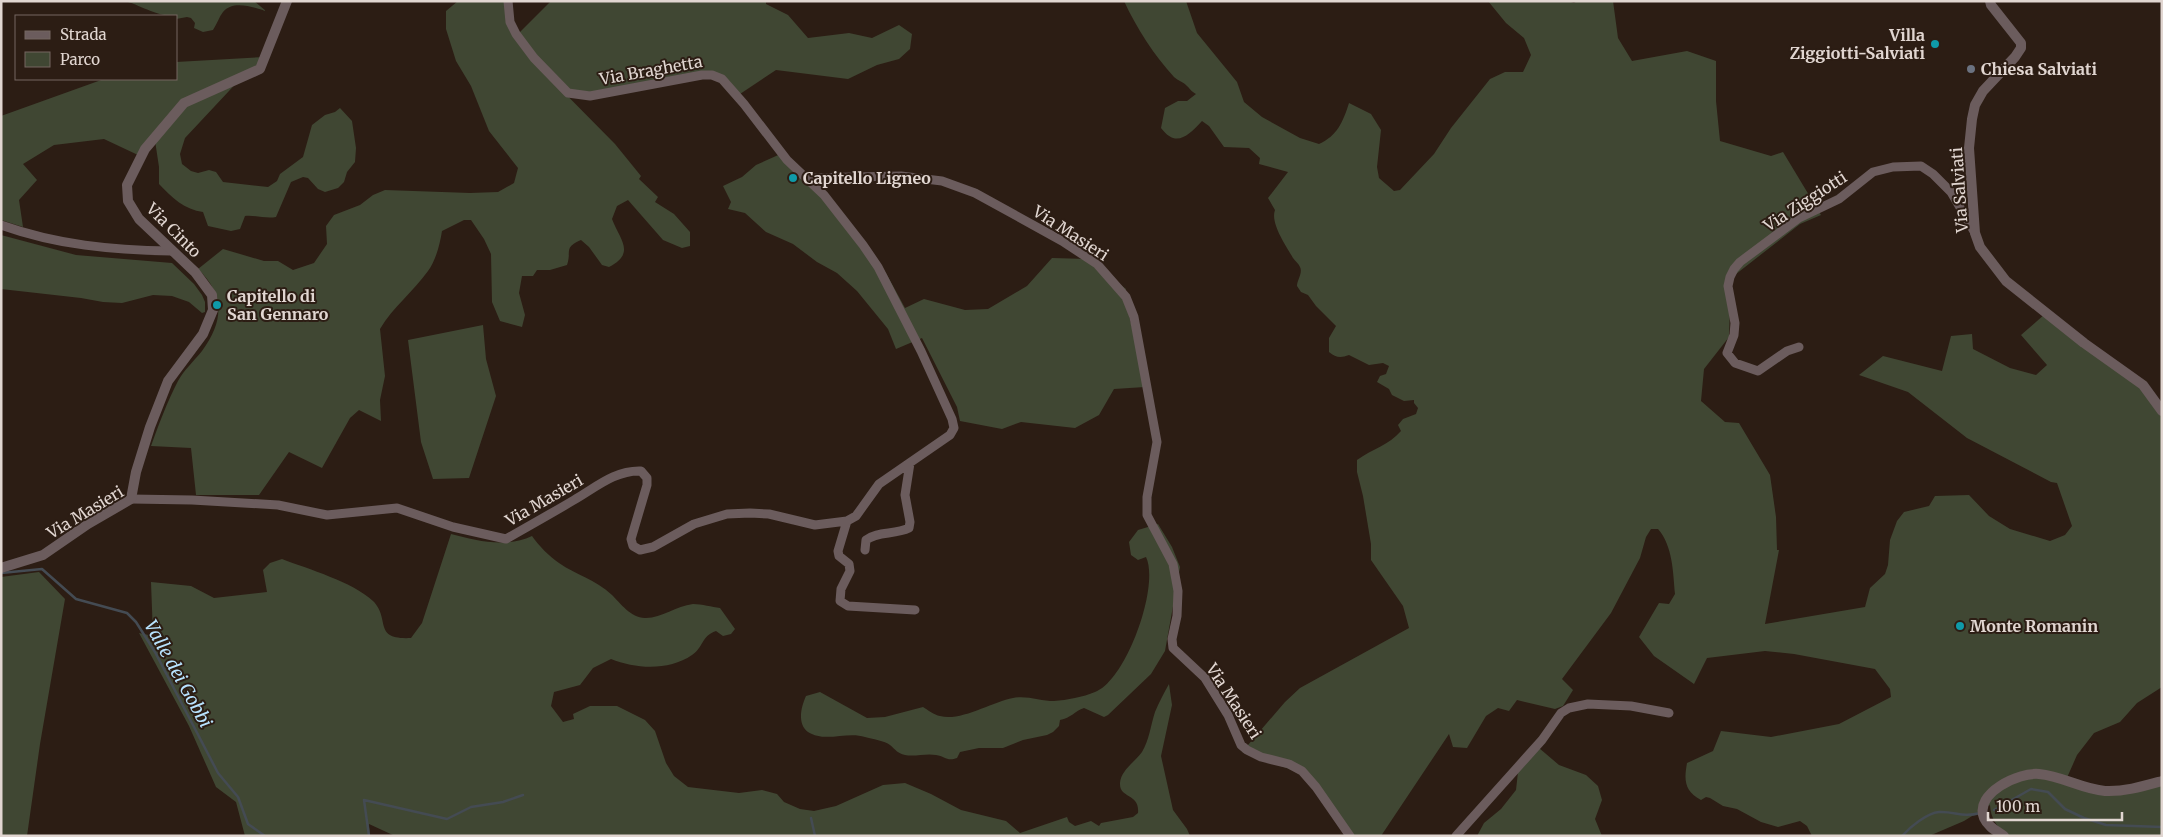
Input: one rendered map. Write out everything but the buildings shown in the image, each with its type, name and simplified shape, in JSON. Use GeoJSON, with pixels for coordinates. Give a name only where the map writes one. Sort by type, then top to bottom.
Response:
{"type":"FeatureCollection","features":[{"type":"Feature","properties":{"kind":"street","name":"Via Cinto"},"geometry":{"type":"LineString","coordinates":[[131,499],[134,481],[150,427],[165,389],[179,365],[203,334],[213,310],[212,295],[195,272],[139,219],[128,201],[127,185],[145,149],[184,103],[260,69],[287,1]]}},
{"type":"Feature","properties":{"kind":"street","name":"Via Braghetta"},"geometry":{"type":"LineString","coordinates":[[508,1],[510,22],[516,34],[534,58],[568,93],[590,96],[702,75],[712,75],[722,79],[788,160],[806,178]]}},
{"type":"Feature","properties":{"kind":"street","name":"Via Salviati"},"geometry":{"type":"LineString","coordinates":[[1990,1],[1991,5],[2021,43],[2021,48],[1983,92],[1976,105],[1972,119],[1969,148],[1975,233],[1980,247],[2006,281],[2084,343],[2143,385],[2162,411]]}},
{"type":"Feature","properties":{"kind":"street","name":"Via Ziggiotti"},"geometry":{"type":"LineString","coordinates":[[1799,347],[1787,350],[1758,371],[1735,363],[1727,353],[1734,335],[1735,323],[1728,294],[1730,276],[1740,262],[1799,218],[1839,199],[1873,172],[1892,167],[1921,166],[1933,174],[1951,192],[1975,233]]}},
{"type":"Feature","properties":{"kind":"street","name":"Via Masieri"},"geometry":{"type":"LineString","coordinates":[[806,178],[901,176],[936,179],[975,193],[1097,264],[1126,297],[1134,317],[1157,442],[1147,498],[1147,515],[1172,564],[1178,591],[1177,616],[1172,639],[1173,648],[1205,678],[1228,715],[1241,745],[1261,757],[1288,764],[1302,771],[1316,786],[1350,836]]}},
{"type":"Feature","properties":{"kind":"street"},"geometry":{"type":"LineString","coordinates":[[806,178],[824,195],[878,267],[921,351],[952,419],[954,428],[950,435],[879,484],[856,516],[847,520],[838,551],[839,556],[849,564],[850,570],[841,588],[840,601],[848,606],[915,610]]}},
{"type":"Feature","properties":{"kind":"street"},"geometry":{"type":"LineString","coordinates":[[1,225],[79,246],[171,251]]}},
{"type":"Feature","properties":{"kind":"street"},"geometry":{"type":"LineString","coordinates":[[865,550],[866,540],[870,537],[903,531],[908,528],[910,522],[905,496],[910,463]]}},
{"type":"Feature","properties":{"kind":"street","name":"Via Masieri"},"geometry":{"type":"LineString","coordinates":[[1,568],[44,555],[88,524],[131,499],[278,505],[327,515],[398,508],[453,527],[506,539],[608,479],[631,470],[641,471],[647,478],[647,485],[630,538],[633,546],[640,550],[653,547],[694,524],[727,514],[769,514],[815,525],[847,520]]}},
{"type":"Feature","properties":{"kind":"street"},"geometry":{"type":"LineString","coordinates":[[1456,836],[1542,740],[1561,713],[1569,708],[1588,704],[1631,706],[1669,713]]}},
{"type":"Feature","properties":{"kind":"street"},"geometry":{"type":"LineString","coordinates":[[2004,836],[1990,826],[1984,818],[1984,807],[1987,800],[2001,784],[2016,777],[2038,774],[2079,786],[2106,791],[2138,788],[2162,781]]}},
{"type":"Feature","properties":{"kind":"green space"},"geometry":{"type":"Polygon","coordinates":[[[125,1],[254,1],[266,11],[243,5],[232,6],[223,12],[213,30],[203,32],[194,28],[195,23],[191,18],[178,19],[178,15],[156,13],[125,1]]]}},
{"type":"Feature","properties":{"kind":"green space"},"geometry":{"type":"Polygon","coordinates":[[[458,1],[504,1],[533,61],[615,144],[641,176],[639,179],[658,197],[655,202],[674,214],[690,232],[690,246],[682,248],[663,240],[628,200],[617,206],[612,219],[624,246],[622,257],[617,262],[609,267],[602,265],[589,247],[581,240],[570,248],[567,265],[550,270],[537,270],[533,276],[522,276],[519,293],[525,315],[522,327],[500,321],[492,302],[491,254],[484,239],[471,220],[464,220],[442,231],[431,267],[380,329],[385,376],[380,400],[381,421],[359,410],[350,418],[322,468],[289,452],[259,495],[196,495],[191,448],[151,446],[178,381],[202,351],[218,319],[217,298],[207,279],[198,269],[223,249],[264,261],[278,261],[293,270],[314,263],[327,244],[326,226],[334,215],[360,205],[373,195],[385,190],[498,192],[514,183],[518,168],[489,131],[471,86],[456,61],[446,29],[446,11],[458,1]]]}},
{"type":"Feature","properties":{"kind":"green space"},"geometry":{"type":"Polygon","coordinates":[[[551,1],[766,1],[766,4],[788,15],[808,38],[849,33],[872,38],[899,25],[912,34],[910,49],[899,59],[877,65],[848,79],[776,70],[740,94],[722,76],[576,98],[540,62],[519,33],[551,1]]]}},
{"type":"Feature","properties":{"kind":"green space"},"geometry":{"type":"Polygon","coordinates":[[[1124,1],[1186,1],[1197,33],[1237,82],[1244,102],[1262,117],[1300,138],[1319,144],[1325,141],[1339,128],[1349,103],[1371,114],[1381,130],[1377,167],[1379,178],[1394,191],[1400,190],[1434,154],[1451,128],[1490,79],[1505,72],[1523,72],[1531,55],[1524,38],[1506,23],[1488,1],[1568,1],[1574,3],[1577,1],[1613,1],[1618,38],[1632,61],[1687,51],[1716,61],[1716,101],[1720,141],[1771,156],[1783,152],[1821,215],[1800,224],[1731,278],[1729,337],[1704,369],[1701,401],[1725,422],[1739,423],[1770,475],[1776,517],[1777,550],[1779,550],[1765,624],[1865,607],[1870,588],[1885,574],[1888,565],[1890,540],[1897,521],[1904,512],[1929,506],[1935,496],[1969,495],[1989,516],[2010,529],[2050,541],[2065,535],[2072,526],[2057,483],[2051,482],[1967,438],[1908,392],[1859,375],[1883,356],[1942,371],[1951,336],[1972,334],[1973,349],[2010,368],[2036,375],[2047,365],[2021,335],[2045,314],[2162,403],[2162,687],[2137,703],[2120,722],[2094,733],[2077,755],[2066,780],[2117,791],[2162,780],[2162,836],[2007,836],[1995,822],[1990,805],[1964,821],[1929,836],[1812,836],[1807,826],[1800,821],[1778,827],[1761,822],[1737,809],[1723,806],[1710,798],[1706,797],[1701,800],[1695,797],[1686,784],[1687,763],[1713,751],[1721,731],[1771,737],[1839,724],[1891,697],[1890,689],[1875,669],[1794,654],[1765,651],[1707,658],[1694,684],[1654,656],[1639,637],[1659,603],[1669,604],[1675,594],[1673,569],[1667,543],[1658,529],[1651,529],[1646,537],[1640,558],[1611,613],[1562,679],[1573,690],[1563,706],[1555,709],[1517,700],[1509,711],[1498,708],[1486,716],[1467,748],[1453,747],[1449,734],[1381,836],[1345,836],[1318,795],[1302,776],[1289,769],[1242,752],[1285,702],[1300,688],[1409,628],[1403,606],[1371,560],[1371,544],[1357,472],[1357,460],[1396,436],[1401,431],[1398,425],[1403,419],[1416,414],[1418,408],[1414,400],[1404,401],[1392,395],[1389,389],[1377,382],[1380,376],[1386,374],[1389,366],[1383,363],[1369,365],[1349,355],[1339,357],[1329,352],[1329,338],[1336,326],[1308,295],[1301,292],[1297,286],[1301,272],[1300,267],[1277,228],[1274,215],[1275,210],[1268,198],[1288,172],[1259,164],[1260,158],[1249,148],[1224,147],[1209,126],[1202,121],[1187,135],[1177,139],[1166,134],[1161,128],[1165,108],[1178,101],[1187,101],[1196,94],[1174,77],[1153,51],[1134,22],[1124,1]]]}},
{"type":"Feature","properties":{"kind":"green space"},"geometry":{"type":"Polygon","coordinates":[[[265,57],[259,70],[243,76],[185,138],[180,154],[182,164],[191,171],[198,173],[209,170],[216,172],[223,182],[268,187],[277,181],[280,174],[303,157],[312,125],[325,115],[335,112],[340,108],[352,121],[356,148],[355,162],[347,172],[344,182],[338,188],[325,192],[318,189],[308,178],[303,177],[291,182],[276,217],[245,216],[240,229],[231,231],[208,226],[203,212],[184,206],[159,184],[159,167],[154,134],[138,155],[104,139],[54,145],[23,164],[37,180],[19,200],[23,227],[1,220],[1,116],[101,80],[178,80],[178,62],[265,57]]]}},
{"type":"Feature","properties":{"kind":"green space"},"geometry":{"type":"Polygon","coordinates":[[[785,152],[886,273],[905,308],[924,299],[965,310],[988,309],[1027,286],[1052,258],[1088,259],[1126,289],[1123,299],[1127,305],[1145,387],[1114,389],[1099,415],[1075,428],[1021,422],[1002,429],[960,421],[957,407],[922,338],[896,349],[888,329],[857,291],[837,273],[817,262],[793,244],[766,232],[745,213],[728,209],[731,202],[723,186],[742,177],[756,165],[785,152]]]}},
{"type":"Feature","properties":{"kind":"green space"},"geometry":{"type":"Polygon","coordinates":[[[1,235],[76,255],[172,263],[194,284],[202,295],[205,302],[205,312],[202,313],[189,302],[172,296],[153,295],[122,303],[1,289],[1,235]]]}},
{"type":"Feature","properties":{"kind":"green space"},"geometry":{"type":"Polygon","coordinates":[[[483,325],[486,359],[496,396],[469,478],[433,479],[421,442],[408,340],[483,325]]]}},
{"type":"Feature","properties":{"kind":"green space"},"geometry":{"type":"Polygon","coordinates":[[[1158,524],[1172,547],[1180,567],[1165,651],[1151,674],[1108,715],[1104,717],[1084,708],[1060,720],[1059,726],[1047,735],[1023,740],[1003,748],[979,748],[960,752],[957,758],[951,759],[932,755],[905,755],[888,744],[858,736],[822,737],[808,732],[802,725],[801,715],[806,696],[820,692],[867,718],[885,717],[923,707],[933,714],[948,717],[957,716],[1013,698],[1023,697],[1054,701],[1075,698],[1095,692],[1107,684],[1118,670],[1128,652],[1144,610],[1149,571],[1146,557],[1138,560],[1131,555],[1129,542],[1138,530],[1158,524]]]}},
{"type":"Feature","properties":{"kind":"green space"},"geometry":{"type":"Polygon","coordinates":[[[451,534],[492,542],[512,542],[532,536],[555,560],[599,585],[627,610],[641,618],[658,616],[693,604],[720,608],[735,629],[731,634],[723,636],[716,631],[711,633],[696,652],[673,664],[652,667],[631,665],[611,659],[593,668],[580,685],[554,692],[551,706],[563,722],[574,719],[573,714],[590,706],[617,706],[645,720],[655,731],[666,763],[674,776],[688,787],[739,793],[762,790],[777,794],[784,802],[800,809],[814,811],[836,806],[883,785],[905,783],[961,810],[1006,821],[1020,833],[1067,817],[1069,822],[1075,826],[1091,821],[1099,826],[1101,823],[1133,817],[1138,813],[1136,802],[1123,792],[1121,788],[1121,778],[1142,752],[1155,712],[1169,684],[1172,705],[1161,756],[1173,810],[1190,836],[395,836],[369,824],[370,836],[245,836],[236,802],[216,787],[189,726],[139,633],[153,636],[151,582],[191,586],[214,598],[267,592],[263,570],[270,563],[282,559],[330,577],[364,594],[378,608],[384,627],[391,636],[411,638],[422,623],[451,534]]]}},
{"type":"Feature","properties":{"kind":"green space"},"geometry":{"type":"Polygon","coordinates":[[[39,572],[65,599],[40,744],[27,836],[1,836],[1,577],[39,572]]]}},
{"type":"Feature","properties":{"kind":"green space"},"geometry":{"type":"Polygon","coordinates":[[[1539,748],[1559,765],[1586,775],[1598,786],[1602,800],[1595,819],[1602,836],[1477,836],[1484,823],[1501,809],[1516,790],[1518,772],[1539,748]]]}},
{"type":"Feature","properties":{"kind":"waterway","name":"Valle dei Gobbi"},"geometry":{"type":"LineString","coordinates":[[1,573],[42,569],[76,599],[127,613],[136,622],[155,652],[218,773],[238,797],[248,824],[265,836]]}},
{"type":"Feature","properties":{"kind":"waterway"},"geometry":{"type":"LineString","coordinates":[[1994,810],[2031,789],[2048,792],[2065,809],[2106,825],[2162,827]]}},
{"type":"Feature","properties":{"kind":"waterway"},"geometry":{"type":"LineString","coordinates":[[369,836],[364,800],[447,819],[471,807],[503,802],[523,795]]}},
{"type":"Feature","properties":{"kind":"waterway"},"geometry":{"type":"LineString","coordinates":[[1902,836],[1919,821],[1934,813],[1945,812],[1963,815],[1980,813]]}},
{"type":"Feature","properties":{"kind":"waterway"},"geometry":{"type":"LineString","coordinates":[[811,818],[815,836]]}},
{"type":"Feature","properties":{"kind":"place","name":"Villa Ziggiotti-Salviati"},"geometry":{"type":"Point","coordinates":[1935,44]}},
{"type":"Feature","properties":{"kind":"place","name":"Chiesa Salviati"},"geometry":{"type":"Point","coordinates":[1971,69]}},
{"type":"Feature","properties":{"kind":"place","name":"Capitello Ligneo"},"geometry":{"type":"Point","coordinates":[793,178]}},
{"type":"Feature","properties":{"kind":"place","name":"Capitello di San Gennaro"},"geometry":{"type":"Point","coordinates":[217,305]}},
{"type":"Feature","properties":{"kind":"place","name":"Monte Romanin"},"geometry":{"type":"Point","coordinates":[1960,626]}}]}
